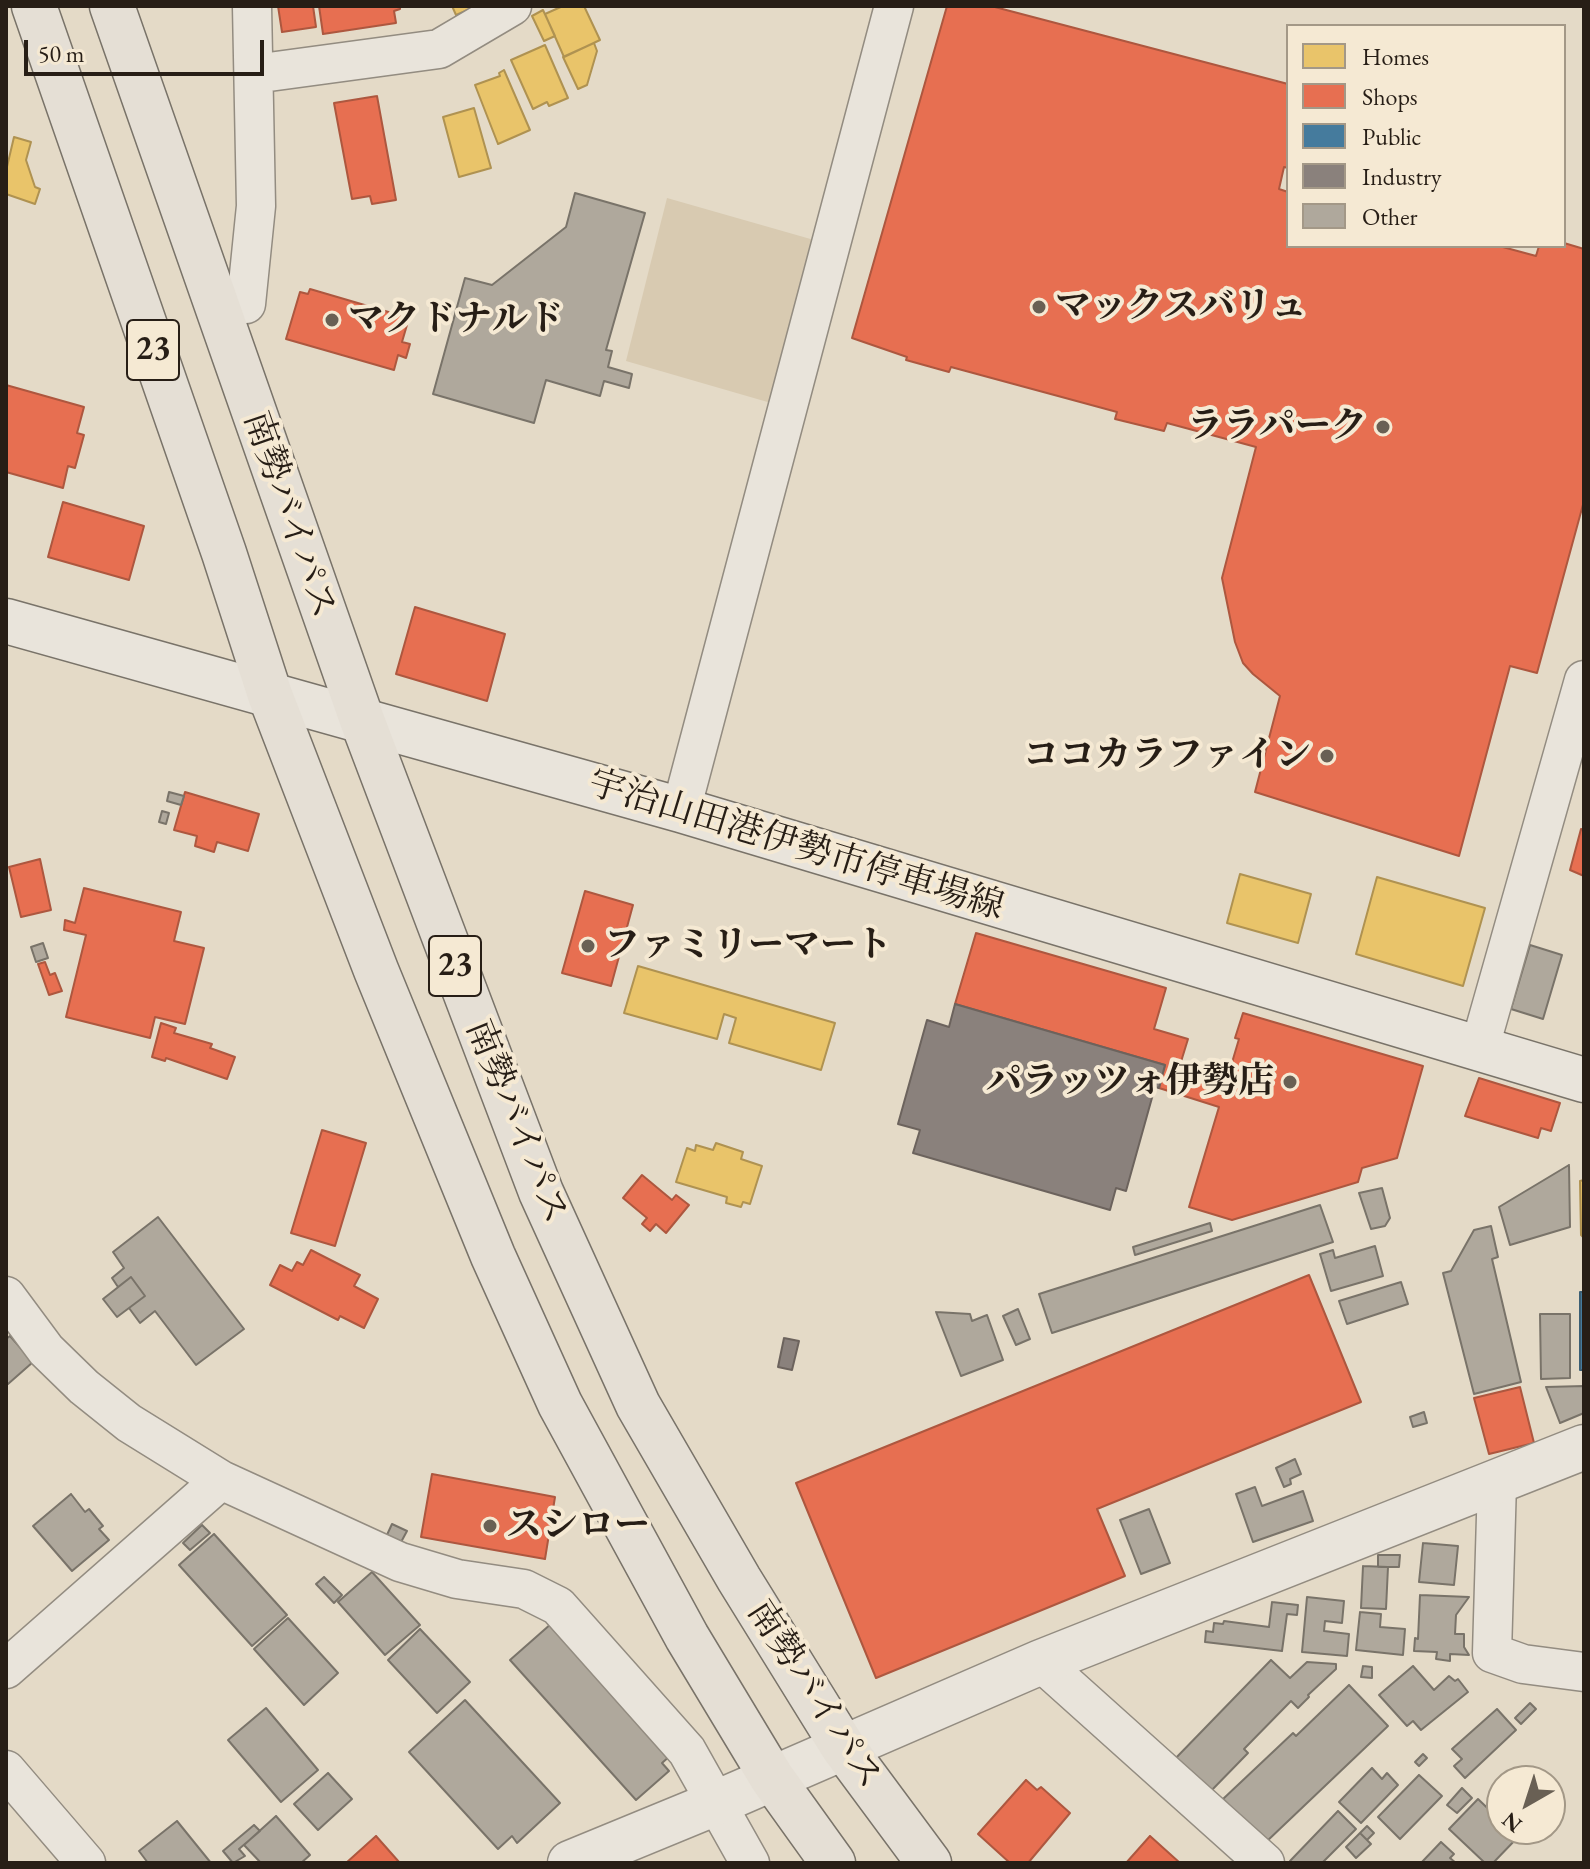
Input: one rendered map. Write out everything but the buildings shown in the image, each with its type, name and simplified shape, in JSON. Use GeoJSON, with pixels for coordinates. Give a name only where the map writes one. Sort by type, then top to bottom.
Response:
{"type":"FeatureCollection","features":[{"type":"Feature","properties":{"kind":"highway","name":"南勢バイパス"},"geometry":{"type":"LineString","coordinates":[[34,6],[219,538],[270,695],[376,970],[493,1256],[560,1404],[687,1637],[772,1778],[833,1863]]}},
{"type":"Feature","properties":{"kind":"highway","name":"南勢バイパス"},"geometry":{"type":"LineString","coordinates":[[112,6],[362,720],[541,1192],[638,1405],[739,1579],[843,1747],[929,1863]]}},
{"type":"Feature","properties":{"kind":"main road","name":"宇治山田港伊勢市停車場線"},"geometry":{"type":"LineString","coordinates":[[6,621],[681,810],[1584,1080]]}},
{"type":"Feature","properties":{"kind":"main road"},"geometry":{"type":"LineString","coordinates":[[570,1863],[1041,1662],[1584,1447]]}},
{"type":"Feature","properties":{"kind":"street"},"geometry":{"type":"LineString","coordinates":[[246,304],[256,206],[252,6]]}},
{"type":"Feature","properties":{"kind":"street"},"geometry":{"type":"LineString","coordinates":[[254,74],[439,49],[512,6]]}},
{"type":"Feature","properties":{"kind":"street"},"geometry":{"type":"LineString","coordinates":[[681,810],[894,6]]}},
{"type":"Feature","properties":{"kind":"street"},"geometry":{"type":"LineString","coordinates":[[1479,1050],[1584,680]]}},
{"type":"Feature","properties":{"kind":"street"},"geometry":{"type":"LineString","coordinates":[[6,1296],[46,1350],[84,1387],[129,1423],[221,1480],[400,1562],[457,1579],[524,1589],[558,1606],[687,1751],[750,1863]]}},
{"type":"Feature","properties":{"kind":"street"},"geometry":{"type":"LineString","coordinates":[[6,1669],[221,1480]]}},
{"type":"Feature","properties":{"kind":"street"},"geometry":{"type":"LineString","coordinates":[[1497,1482],[1492,1653],[1523,1664],[1584,1672]]}},
{"type":"Feature","properties":{"kind":"street"},"geometry":{"type":"LineString","coordinates":[[1041,1662],[1265,1863]]}},
{"type":"Feature","properties":{"kind":"street"},"geometry":{"type":"LineString","coordinates":[[6,1770],[86,1863]]}},
{"type":"Feature","properties":{"kind":"shaded area"},"geometry":{"type":"Polygon","coordinates":[[[667,198],[821,242],[771,403],[626,361],[667,198]]]}},
{"type":"Feature","properties":{"kind":"place","name":"マックスバリュ"},"geometry":{"type":"Point","coordinates":[1039,307]}},
{"type":"Feature","properties":{"kind":"place","name":"マクドナルド"},"geometry":{"type":"Point","coordinates":[332,320]}},
{"type":"Feature","properties":{"kind":"place","name":"ララパーク"},"geometry":{"type":"Point","coordinates":[1383,427]}},
{"type":"Feature","properties":{"kind":"place","name":"ココカラファイン"},"geometry":{"type":"Point","coordinates":[1327,756]}},
{"type":"Feature","properties":{"kind":"place","name":"ファミリーマート"},"geometry":{"type":"Point","coordinates":[588,946]}},
{"type":"Feature","properties":{"kind":"place","name":"パラッツォ伊勢店"},"geometry":{"type":"Point","coordinates":[1290,1082]}},
{"type":"Feature","properties":{"kind":"place","name":"スシロー"},"geometry":{"type":"Point","coordinates":[490,1526]}}]}
